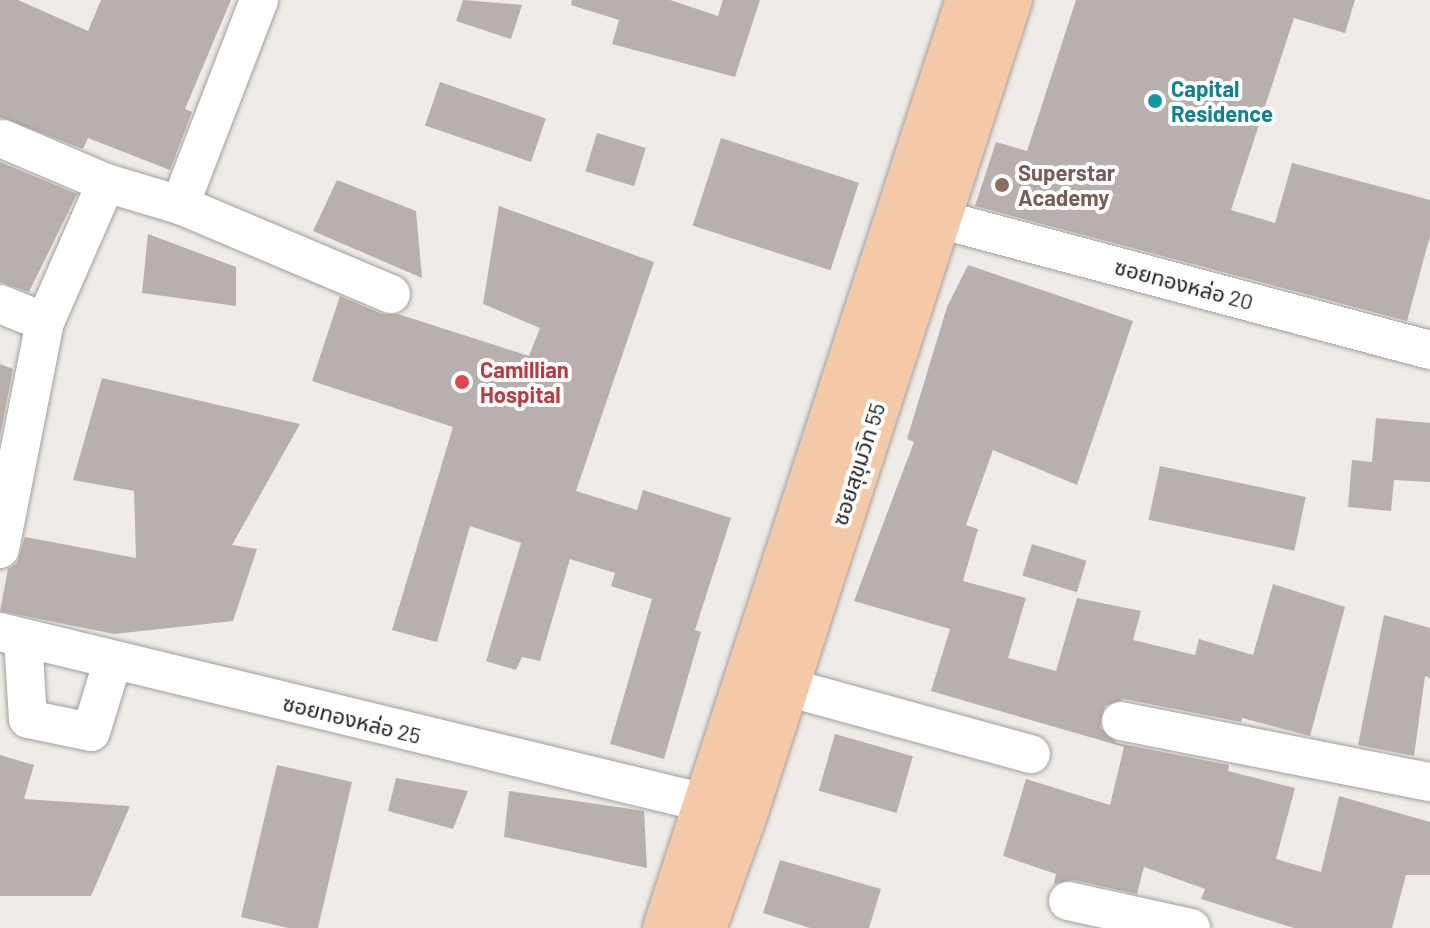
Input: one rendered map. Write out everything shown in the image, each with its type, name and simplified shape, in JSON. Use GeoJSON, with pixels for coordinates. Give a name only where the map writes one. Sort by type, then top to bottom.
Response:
{"type":"FeatureCollection","features":[{"type":"Feature","properties":{"kind":"main road","name":"ซอยสุขุมวิท 55"},"geometry":{"type":"LineString","coordinates":[[704,928],[725,809],[848,428],[968,0]]}},
{"type":"Feature","properties":{"kind":"main road","name":"ซอยสุขุมวิท 55"},"geometry":{"type":"LineString","coordinates":[[665,928],[787,687],[848,428],[939,219],[1010,0]]}},
{"type":"Feature","properties":{"kind":"street"},"geometry":{"type":"LineString","coordinates":[[180,205],[259,0]]}},
{"type":"Feature","properties":{"kind":"street"},"geometry":{"type":"LineString","coordinates":[[3,139],[106,183],[180,205],[391,294]]}},
{"type":"Feature","properties":{"kind":"street"},"geometry":{"type":"LineString","coordinates":[[0,549],[7,486],[45,322],[106,183]]}},
{"type":"Feature","properties":{"kind":"street","name":"ซอยทองหล่อ 20"},"geometry":{"type":"LineString","coordinates":[[939,219],[1430,350]]}},
{"type":"Feature","properties":{"kind":"street"},"geometry":{"type":"LineString","coordinates":[[0,304],[45,322]]}},
{"type":"Feature","properties":{"kind":"street"},"geometry":{"type":"LineString","coordinates":[[12,635],[28,719],[91,732],[113,660]]}},
{"type":"Feature","properties":{"kind":"street","name":"ซอยทองหล่อ 25"},"geometry":{"type":"LineString","coordinates":[[12,635],[725,809]]}},
{"type":"Feature","properties":{"kind":"street"},"geometry":{"type":"LineString","coordinates":[[787,687],[1031,754]]}},
{"type":"Feature","properties":{"kind":"street"},"geometry":{"type":"LineString","coordinates":[[1121,721],[1430,782]]}},
{"type":"Feature","properties":{"kind":"street"},"geometry":{"type":"LineString","coordinates":[[1068,901],[1191,928]]}},
{"type":"Feature","properties":{"kind":"building"},"geometry":{"type":"Polygon","coordinates":[[[0,0],[18,0],[88,31],[101,0],[231,0],[185,109],[192,112],[170,170],[88,138],[83,149],[0,117],[0,0]]]}},
{"type":"Feature","properties":{"kind":"building"},"geometry":{"type":"Polygon","coordinates":[[[463,0],[522,5],[511,39],[456,21],[463,0]]]}},
{"type":"Feature","properties":{"kind":"building"},"geometry":{"type":"Polygon","coordinates":[[[572,0],[670,0],[718,16],[723,0],[760,0],[735,77],[612,44],[619,20],[571,5],[572,0]]]}},
{"type":"Feature","properties":{"kind":"building"},"geometry":{"type":"Polygon","coordinates":[[[1076,0],[1355,0],[1345,33],[1294,18],[1231,210],[1275,223],[1292,163],[1430,200],[1430,236],[1407,321],[975,206],[996,142],[1027,151],[1076,0]]]}},
{"type":"Feature","properties":{"kind":"building"},"geometry":{"type":"Polygon","coordinates":[[[440,82],[546,118],[531,162],[425,125],[440,82]]]}},
{"type":"Feature","properties":{"kind":"building"},"geometry":{"type":"Polygon","coordinates":[[[597,133],[646,148],[634,186],[585,171],[597,133]]]}},
{"type":"Feature","properties":{"kind":"building"},"geometry":{"type":"Polygon","coordinates":[[[721,138],[859,183],[830,270],[693,225],[721,138]]]}},
{"type":"Feature","properties":{"kind":"building"},"geometry":{"type":"Polygon","coordinates":[[[0,162],[77,194],[29,292],[0,282],[0,162]]]}},
{"type":"Feature","properties":{"kind":"building"},"geometry":{"type":"Polygon","coordinates":[[[337,180],[416,211],[422,278],[313,231],[337,180]]]}},
{"type":"Feature","properties":{"kind":"building"},"geometry":{"type":"Polygon","coordinates":[[[499,206],[654,262],[576,491],[637,510],[643,490],[731,518],[695,630],[701,632],[664,759],[610,744],[652,599],[611,586],[615,573],[570,559],[540,661],[522,657],[516,670],[486,661],[521,543],[470,526],[437,642],[392,630],[453,427],[312,381],[340,296],[382,314],[398,314],[529,356],[540,328],[483,304],[499,206]]]}},
{"type":"Feature","properties":{"kind":"building"},"geometry":{"type":"Polygon","coordinates":[[[148,234],[236,267],[236,306],[142,293],[148,234]]]}},
{"type":"Feature","properties":{"kind":"building"},"geometry":{"type":"Polygon","coordinates":[[[968,265],[1133,321],[1077,485],[993,450],[966,525],[978,529],[963,581],[1026,598],[1008,658],[1056,671],[1077,598],[1141,611],[1133,640],[1195,655],[1199,639],[1253,655],[1273,584],[1345,607],[1310,736],[1242,718],[1241,722],[1124,699],[1105,706],[1100,727],[1117,743],[1229,765],[1228,771],[1295,788],[1276,859],[1321,872],[1339,796],[1430,822],[1430,875],[1406,875],[1392,928],[1294,928],[1201,899],[1205,889],[1144,867],[1137,894],[1073,880],[1054,884],[1056,874],[1003,856],[1026,779],[1110,805],[1124,747],[931,691],[950,629],[854,601],[914,442],[907,439],[947,307],[968,265]]]}},
{"type":"Feature","properties":{"kind":"building"},"geometry":{"type":"Polygon","coordinates":[[[0,364],[13,369],[0,436],[0,364]]]}},
{"type":"Feature","properties":{"kind":"building"},"geometry":{"type":"Polygon","coordinates":[[[102,378],[300,424],[232,545],[257,549],[233,621],[114,634],[0,611],[8,569],[17,563],[25,537],[136,558],[134,491],[73,480],[102,378]]]}},
{"type":"Feature","properties":{"kind":"building"},"geometry":{"type":"Polygon","coordinates":[[[1376,418],[1430,423],[1430,482],[1394,480],[1391,511],[1348,507],[1352,460],[1372,462],[1376,418]]]}},
{"type":"Feature","properties":{"kind":"building"},"geometry":{"type":"Polygon","coordinates":[[[1160,466],[1306,497],[1294,551],[1149,520],[1160,466]]]}},
{"type":"Feature","properties":{"kind":"building"},"geometry":{"type":"Polygon","coordinates":[[[1032,544],[1087,561],[1077,592],[1022,576],[1032,544]]]}},
{"type":"Feature","properties":{"kind":"building"},"geometry":{"type":"Polygon","coordinates":[[[1384,615],[1430,628],[1430,678],[1425,676],[1414,756],[1358,745],[1384,615]]]}},
{"type":"Feature","properties":{"kind":"building"},"geometry":{"type":"Polygon","coordinates":[[[835,734],[913,756],[897,813],[819,791],[835,734]]]}},
{"type":"Feature","properties":{"kind":"building"},"geometry":{"type":"Polygon","coordinates":[[[0,755],[34,765],[24,799],[130,806],[91,896],[0,896],[0,755]]]}},
{"type":"Feature","properties":{"kind":"building"},"geometry":{"type":"Polygon","coordinates":[[[277,765],[352,782],[318,928],[288,928],[241,917],[277,765]]]}},
{"type":"Feature","properties":{"kind":"building"},"geometry":{"type":"Polygon","coordinates":[[[396,778],[468,791],[453,829],[388,811],[396,778]]]}},
{"type":"Feature","properties":{"kind":"building"},"geometry":{"type":"Polygon","coordinates":[[[509,791],[644,811],[647,868],[504,837],[509,791]]]}},
{"type":"Feature","properties":{"kind":"building"},"geometry":{"type":"Polygon","coordinates":[[[780,860],[881,889],[869,928],[810,928],[763,913],[780,860]]]}},
{"type":"Feature","properties":{"kind":"place","name":"Capital Residence"},"geometry":{"type":"Point","coordinates":[1155,101]}},
{"type":"Feature","properties":{"kind":"place","name":"Superstar Academy"},"geometry":{"type":"Point","coordinates":[1002,185]}},
{"type":"Feature","properties":{"kind":"place","name":"Camillian Hospital"},"geometry":{"type":"Point","coordinates":[462,382]}}]}
